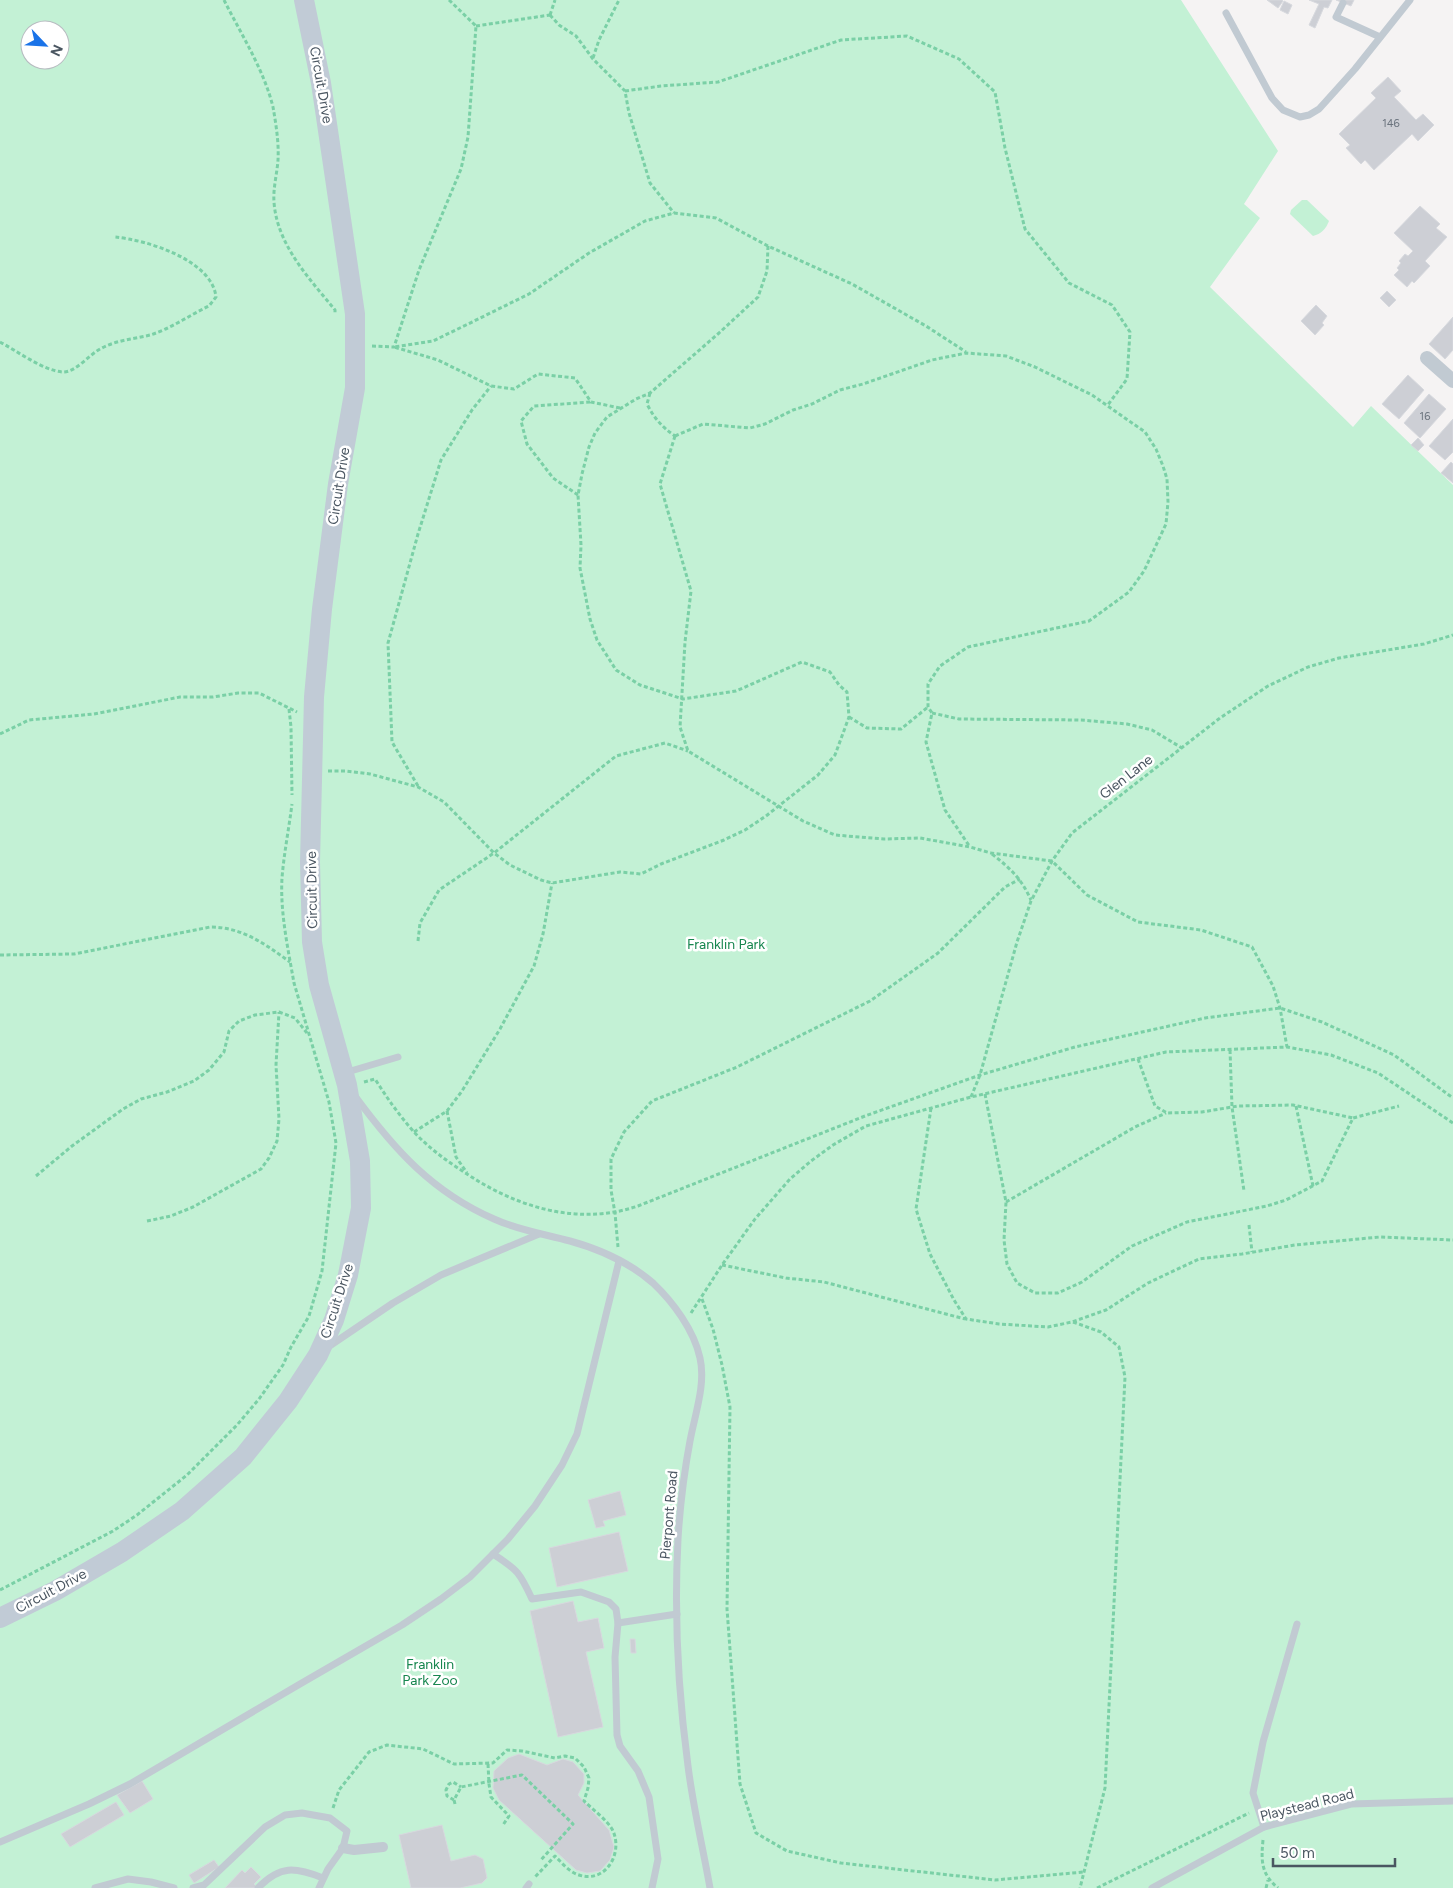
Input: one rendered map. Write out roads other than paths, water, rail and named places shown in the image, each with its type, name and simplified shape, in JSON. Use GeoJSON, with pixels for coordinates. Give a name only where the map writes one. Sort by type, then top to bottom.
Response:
{"type":"FeatureCollection","features":[{"type":"Feature","properties":{"kind":"main road","name":"Circuit Drive"},"geometry":{"type":"LineString","coordinates":[[0,1618],[55,1591],[122,1552],[182,1511],[243,1457],[288,1401],[318,1355],[334,1320],[348,1275],[361,1208],[360,1162],[346,1079],[319,985],[312,942],[310,862],[314,697],[322,609],[338,484],[355,388],[355,314],[322,83],[304,0]]}},
{"type":"Feature","properties":{"kind":"street"},"geometry":{"type":"LineString","coordinates":[[1427,358],[1453,381]]}},
{"type":"Feature","properties":{"kind":"street"},"geometry":{"type":"LineString","coordinates":[[343,1848],[354,1850],[383,1847]]}},
{"type":"Feature","properties":{"kind":"lane"},"geometry":{"type":"LineString","coordinates":[[1226,13],[1272,98],[1283,110],[1300,117],[1309,115],[1319,109],[1355,69],[1410,0]]}},
{"type":"Feature","properties":{"kind":"lane"},"geometry":{"type":"LineString","coordinates":[[1342,3],[1336,17],[1380,37]]}},
{"type":"Feature","properties":{"kind":"lane"},"geometry":{"type":"LineString","coordinates":[[346,1079],[398,1057]]}},
{"type":"Feature","properties":{"kind":"lane","name":"Pierpont Road"},"geometry":{"type":"LineString","coordinates":[[346,1079],[384,1135],[412,1164],[450,1196],[494,1219],[539,1234],[578,1243],[633,1268],[655,1285],[683,1320],[696,1346],[702,1370],[679,1521],[677,1614],[679,1685],[688,1766],[710,1888]]}},
{"type":"Feature","properties":{"kind":"lane"},"geometry":{"type":"LineString","coordinates":[[318,1355],[393,1303],[441,1275],[539,1234]]}},
{"type":"Feature","properties":{"kind":"lane"},"geometry":{"type":"LineString","coordinates":[[2,1843],[130,1784],[402,1626],[441,1600],[470,1577],[535,1506],[562,1465],[577,1434],[619,1261]]}},
{"type":"Feature","properties":{"kind":"lane"},"geometry":{"type":"LineString","coordinates":[[493,1554],[511,1566],[521,1576],[532,1599],[581,1592],[609,1602],[616,1609],[618,1623],[615,1657],[617,1735],[620,1746],[638,1771],[649,1797],[658,1859],[652,1888]]}},
{"type":"Feature","properties":{"kind":"lane"},"geometry":{"type":"LineString","coordinates":[[618,1623],[677,1614]]}},
{"type":"Feature","properties":{"kind":"lane"},"geometry":{"type":"LineString","coordinates":[[1264,1828],[1253,1793],[1263,1742],[1297,1624]]}},
{"type":"Feature","properties":{"kind":"lane","name":"Playstead Road"},"geometry":{"type":"LineString","coordinates":[[1152,1888],[1264,1828],[1351,1804],[1453,1801]]}},
{"type":"Feature","properties":{"kind":"lane"},"geometry":{"type":"LineString","coordinates":[[193,1888],[204,1885],[264,1827],[285,1814],[302,1813],[330,1818],[346,1831],[343,1848],[328,1868],[319,1888]]}},
{"type":"Feature","properties":{"kind":"lane"},"geometry":{"type":"LineString","coordinates":[[258,1888],[269,1877],[285,1870],[299,1870],[323,1878]]}},
{"type":"Feature","properties":{"kind":"lane"},"geometry":{"type":"LineString","coordinates":[[95,1888],[128,1879],[174,1888]]}},
{"type":"Feature","properties":{"kind":"park label","name":"Franklin Park"},"geometry":{"type":"Point","coordinates":[726,944]}},
{"type":"Feature","properties":{"kind":"park label","name":"Franklin Park Zoo"},"geometry":{"type":"Point","coordinates":[430,1672]}}]}
